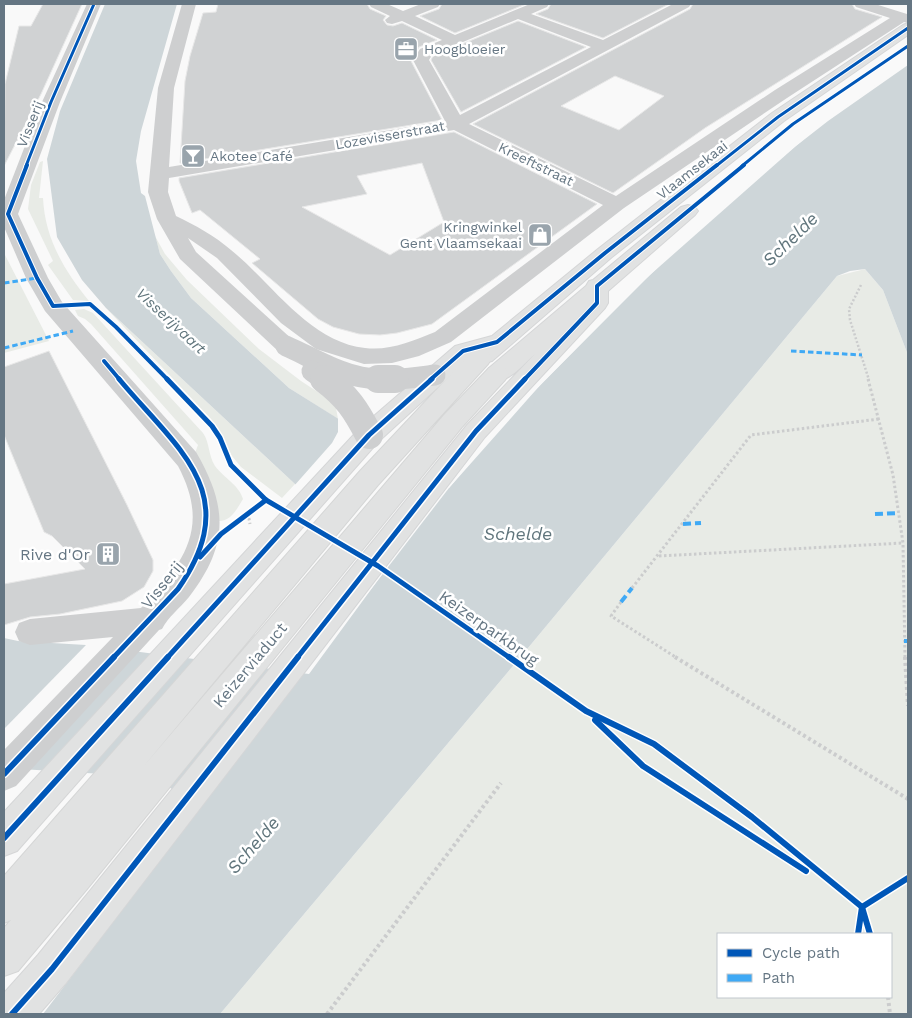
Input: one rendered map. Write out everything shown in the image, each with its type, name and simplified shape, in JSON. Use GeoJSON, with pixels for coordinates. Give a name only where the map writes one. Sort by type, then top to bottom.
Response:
{"type":"FeatureCollection","features":[{"type":"Feature","properties":{"kind":"main road","name":"Vlaamsekaai"},"geometry":{"type":"LineString","coordinates":[[485,356],[605,253],[778,117],[906,21]]}},
{"type":"Feature","properties":{"kind":"main road","name":"Vlaamsekaai"},"geometry":{"type":"LineString","coordinates":[[485,356],[598,286],[793,124],[908,46]]}},
{"type":"Feature","properties":{"kind":"main road"},"geometry":{"type":"LineString","coordinates":[[12,1014],[52,969],[476,431],[597,303],[598,286]]}},
{"type":"Feature","properties":{"kind":"main road"},"geometry":{"type":"LineString","coordinates":[[4,838],[369,435],[435,375],[485,356]]}},
{"type":"Feature","properties":{"kind":"main road","name":"Keizerviaduct"},"geometry":{"type":"LineString","coordinates":[[4,904],[369,478],[485,356]]}},
{"type":"Feature","properties":{"kind":"main road","name":"Keizerviaduct"},"geometry":{"type":"LineString","coordinates":[[4,957],[74,876],[453,421],[485,356]]}},
{"type":"Feature","properties":{"kind":"street","name":"Visserij"},"geometry":{"type":"LineString","coordinates":[[4,774],[121,649],[151,620],[190,574],[198,558],[207,528],[204,495],[199,477],[187,459],[53,306],[37,278],[8,214],[51,102],[94,4]]}},
{"type":"Feature","properties":{"kind":"street"},"geometry":{"type":"LineString","coordinates":[[189,4],[166,88],[158,192],[167,220],[187,256],[313,371],[342,392],[355,408],[369,435]]}},
{"type":"Feature","properties":{"kind":"street"},"geometry":{"type":"LineString","coordinates":[[381,24],[433,4]]}},
{"type":"Feature","properties":{"kind":"street"},"geometry":{"type":"LineString","coordinates":[[456,124],[421,60],[426,52],[542,4]]}},
{"type":"Feature","properties":{"kind":"street","name":"Lozevisserstraat"},"geometry":{"type":"LineString","coordinates":[[159,174],[456,124],[684,4]]}},
{"type":"Feature","properties":{"kind":"street"},"geometry":{"type":"LineString","coordinates":[[861,4],[906,21]]}},
{"type":"Feature","properties":{"kind":"street"},"geometry":{"type":"LineString","coordinates":[[372,5],[454,40]]}},
{"type":"Feature","properties":{"kind":"street"},"geometry":{"type":"LineString","coordinates":[[518,14],[604,46]]}},
{"type":"Feature","properties":{"kind":"street"},"geometry":{"type":"LineString","coordinates":[[167,220],[191,231],[224,254],[289,318],[324,344],[364,356],[392,355],[411,350],[443,337],[617,204],[781,94],[906,21]]}},
{"type":"Feature","properties":{"kind":"street","name":"Kreeftstraat"},"geometry":{"type":"LineString","coordinates":[[456,124],[617,204]]}},
{"type":"Feature","properties":{"kind":"street"},"geometry":{"type":"LineString","coordinates":[[286,346],[361,377],[379,379],[435,375]]}},
{"type":"Feature","properties":{"kind":"street"},"geometry":{"type":"LineString","coordinates":[[30,632],[151,620]]}},
{"type":"Feature","properties":{"kind":"path"},"geometry":{"type":"LineString","coordinates":[[861,285],[849,309],[850,320],[862,354],[893,475],[903,543],[904,642],[908,706]]}},
{"type":"Feature","properties":{"kind":"path"},"geometry":{"type":"LineString","coordinates":[[632,588],[751,435],[880,419]]}},
{"type":"Feature","properties":{"kind":"path"},"geometry":{"type":"LineString","coordinates":[[241,518],[254,509]]}},
{"type":"Feature","properties":{"kind":"path"},"geometry":{"type":"LineString","coordinates":[[248,513],[250,527]]}},
{"type":"Feature","properties":{"kind":"path"},"geometry":{"type":"LineString","coordinates":[[658,556],[903,543]]}},
{"type":"Feature","properties":{"kind":"path"},"geometry":{"type":"LineString","coordinates":[[621,602],[611,616],[702,674],[908,799]]}},
{"type":"Feature","properties":{"kind":"path"},"geometry":{"type":"LineString","coordinates":[[327,1014],[501,783]]}},
{"type":"Feature","properties":{"kind":"path"},"geometry":{"type":"LineString","coordinates":[[859,926],[862,907],[908,878]]}},
{"type":"Feature","properties":{"kind":"path"},"geometry":{"type":"LineString","coordinates":[[854,902],[862,907],[870,933]]}},
{"type":"Feature","properties":{"kind":"path"},"geometry":{"type":"LineString","coordinates":[[888,998],[890,1014]]}},
{"type":"Feature","properties":{"kind":"shaded area"},"geometry":{"type":"Polygon","coordinates":[[[43,161],[39,198],[43,198],[52,240],[64,266],[89,301],[73,300],[48,265],[53,261],[28,209],[31,185],[40,162],[43,161]]]}},
{"type":"Feature","properties":{"kind":"shaded area"},"geometry":{"type":"Polygon","coordinates":[[[155,236],[165,254],[187,280],[259,349],[327,398],[336,408],[338,419],[289,388],[191,298],[160,254],[155,236]]]}},
{"type":"Feature","properties":{"kind":"shaded area"},"geometry":{"type":"Polygon","coordinates":[[[4,253],[49,341],[4,353],[4,253]]]}},
{"type":"Feature","properties":{"kind":"shaded area"},"geometry":{"type":"Polygon","coordinates":[[[865,269],[883,290],[908,355],[908,1014],[220,1014],[523,654],[837,276],[865,269]]]}},
{"type":"Feature","properties":{"kind":"shaded area"},"geometry":{"type":"Polygon","coordinates":[[[106,308],[295,484],[282,498],[241,467],[232,456],[211,419],[106,308]]]}},
{"type":"Feature","properties":{"kind":"shaded area"},"geometry":{"type":"Polygon","coordinates":[[[84,309],[93,313],[203,433],[215,466],[235,486],[243,499],[230,517],[219,521],[210,480],[194,456],[198,445],[91,324],[78,316],[75,310],[84,309]]]}},
{"type":"Feature","properties":{"kind":"water","name":"Schelde"},"geometry":{"type":"Polygon","coordinates":[[[105,4],[177,4],[141,131],[136,161],[141,193],[145,196],[160,254],[171,271],[191,298],[289,388],[449,488],[504,422],[642,282],[796,146],[828,121],[908,65],[908,355],[883,290],[865,269],[850,271],[837,276],[523,654],[220,1014],[43,1014],[165,854],[172,789],[152,777],[4,768],[4,638],[18,641],[86,645],[309,674],[389,565],[295,484],[106,308],[82,280],[57,237],[47,159],[60,111],[105,4]]]}},
{"type":"Feature","properties":{"kind":"pier"},"geometry":{"type":"Polygon","coordinates":[[[908,63],[820,126],[752,182],[676,249],[542,383],[449,488],[321,654],[386,565],[294,486],[332,443],[338,432],[338,416],[448,484],[502,420],[641,280],[794,144],[826,119],[908,63]]]}},
{"type":"Feature","properties":{"kind":"pier"},"geometry":{"type":"Polygon","coordinates":[[[101,644],[139,649],[22,771],[4,770],[4,729],[86,645],[101,644]]]}},
{"type":"Feature","properties":{"kind":"building"},"geometry":{"type":"Polygon","coordinates":[[[43,4],[82,4],[41,94],[4,166],[5,84],[19,26],[31,26],[43,4]]]}},
{"type":"Feature","properties":{"kind":"building"},"geometry":{"type":"Polygon","coordinates":[[[218,4],[367,4],[370,9],[386,16],[383,20],[387,25],[393,26],[402,23],[437,40],[419,47],[411,61],[442,120],[180,163],[185,81],[190,56],[203,13],[216,12],[218,4]]]}},
{"type":"Feature","properties":{"kind":"building"},"geometry":{"type":"Polygon","coordinates":[[[442,4],[526,4],[455,33],[420,16],[439,9],[442,4]]]}},
{"type":"Feature","properties":{"kind":"building"},"geometry":{"type":"Polygon","coordinates":[[[551,4],[669,4],[603,38],[536,14],[548,9],[551,4]]]}},
{"type":"Feature","properties":{"kind":"building"},"geometry":{"type":"Polygon","coordinates":[[[693,4],[852,4],[855,9],[882,17],[705,128],[613,193],[473,124],[690,9],[693,4]],[[615,76],[561,106],[619,130],[664,96],[615,76]]]}},
{"type":"Feature","properties":{"kind":"building"},"geometry":{"type":"Polygon","coordinates":[[[518,21],[586,47],[461,112],[431,60],[433,56],[518,21]]]}},
{"type":"Feature","properties":{"kind":"building"},"geometry":{"type":"Polygon","coordinates":[[[454,132],[597,204],[432,324],[397,333],[380,335],[359,334],[333,327],[318,319],[252,263],[260,259],[200,210],[192,213],[179,178],[454,132]],[[422,163],[357,176],[367,194],[302,207],[390,255],[444,222],[422,163]]]}},
{"type":"Feature","properties":{"kind":"building"},"geometry":{"type":"Polygon","coordinates":[[[49,351],[153,560],[153,571],[144,587],[122,601],[60,614],[30,617],[4,625],[4,584],[85,569],[52,536],[44,532],[4,435],[4,367],[49,351]]]}},
{"type":"Feature","properties":{"kind":"marked path"},"geometry":{"type":"LineString","coordinates":[[4,283],[37,278]]}},
{"type":"Feature","properties":{"kind":"marked path"},"geometry":{"type":"LineString","coordinates":[[4,348],[73,331]]}},
{"type":"Feature","properties":{"kind":"marked path"},"geometry":{"type":"LineString","coordinates":[[791,351],[862,355]]}},
{"type":"Feature","properties":{"kind":"marked path"},"geometry":{"type":"LineString","coordinates":[[875,514],[899,513]]}},
{"type":"Feature","properties":{"kind":"marked path"},"geometry":{"type":"LineString","coordinates":[[683,524],[701,523]]}},
{"type":"Feature","properties":{"kind":"marked path"},"geometry":{"type":"LineString","coordinates":[[621,602],[632,588]]}},
{"type":"Feature","properties":{"kind":"cycle path","name":"Keizerparkbrug"},"geometry":{"type":"LineString","coordinates":[[94,4],[51,102],[8,214],[37,278],[53,306],[90,304],[116,327],[212,426],[220,438],[231,465],[266,500],[378,566],[586,711],[654,744],[752,817],[862,907],[870,933]]}},
{"type":"Feature","properties":{"kind":"cycle path"},"geometry":{"type":"LineString","coordinates":[[4,838],[369,435],[463,351],[497,342],[605,253],[778,117],[908,28]]}},
{"type":"Feature","properties":{"kind":"cycle path"},"geometry":{"type":"LineString","coordinates":[[12,1014],[52,969],[476,431],[597,303],[597,286],[793,124],[908,46]]}},
{"type":"Feature","properties":{"kind":"cycle path"},"geometry":{"type":"LineString","coordinates":[[4,774],[178,589],[187,577],[205,535],[207,505],[204,490],[190,462],[104,361]]}},
{"type":"Feature","properties":{"kind":"cycle path"},"geometry":{"type":"LineString","coordinates":[[200,557],[221,534],[266,500]]}},
{"type":"Feature","properties":{"kind":"cycle path"},"geometry":{"type":"LineString","coordinates":[[595,720],[643,766],[806,871]]}},
{"type":"Feature","properties":{"kind":"cycle path"},"geometry":{"type":"LineString","coordinates":[[858,933],[862,907],[908,878]]}},
{"type":"Feature","properties":{"kind":"place","name":"Hoogbloeier"},"geometry":{"type":"Point","coordinates":[406,49]}},
{"type":"Feature","properties":{"kind":"place","name":"Akotee Café"},"geometry":{"type":"Point","coordinates":[193,156]}},
{"type":"Feature","properties":{"kind":"place","name":"Kringwinkel Gent Vlaamsekaai"},"geometry":{"type":"Point","coordinates":[540,235]}},
{"type":"Feature","properties":{"kind":"place","name":"Rive d'Or"},"geometry":{"type":"Point","coordinates":[108,554]}},
{"type":"Feature","properties":{"kind":"water label","name":"Visserijvaart"},"geometry":{"type":"Point","coordinates":[171,321]}}]}
